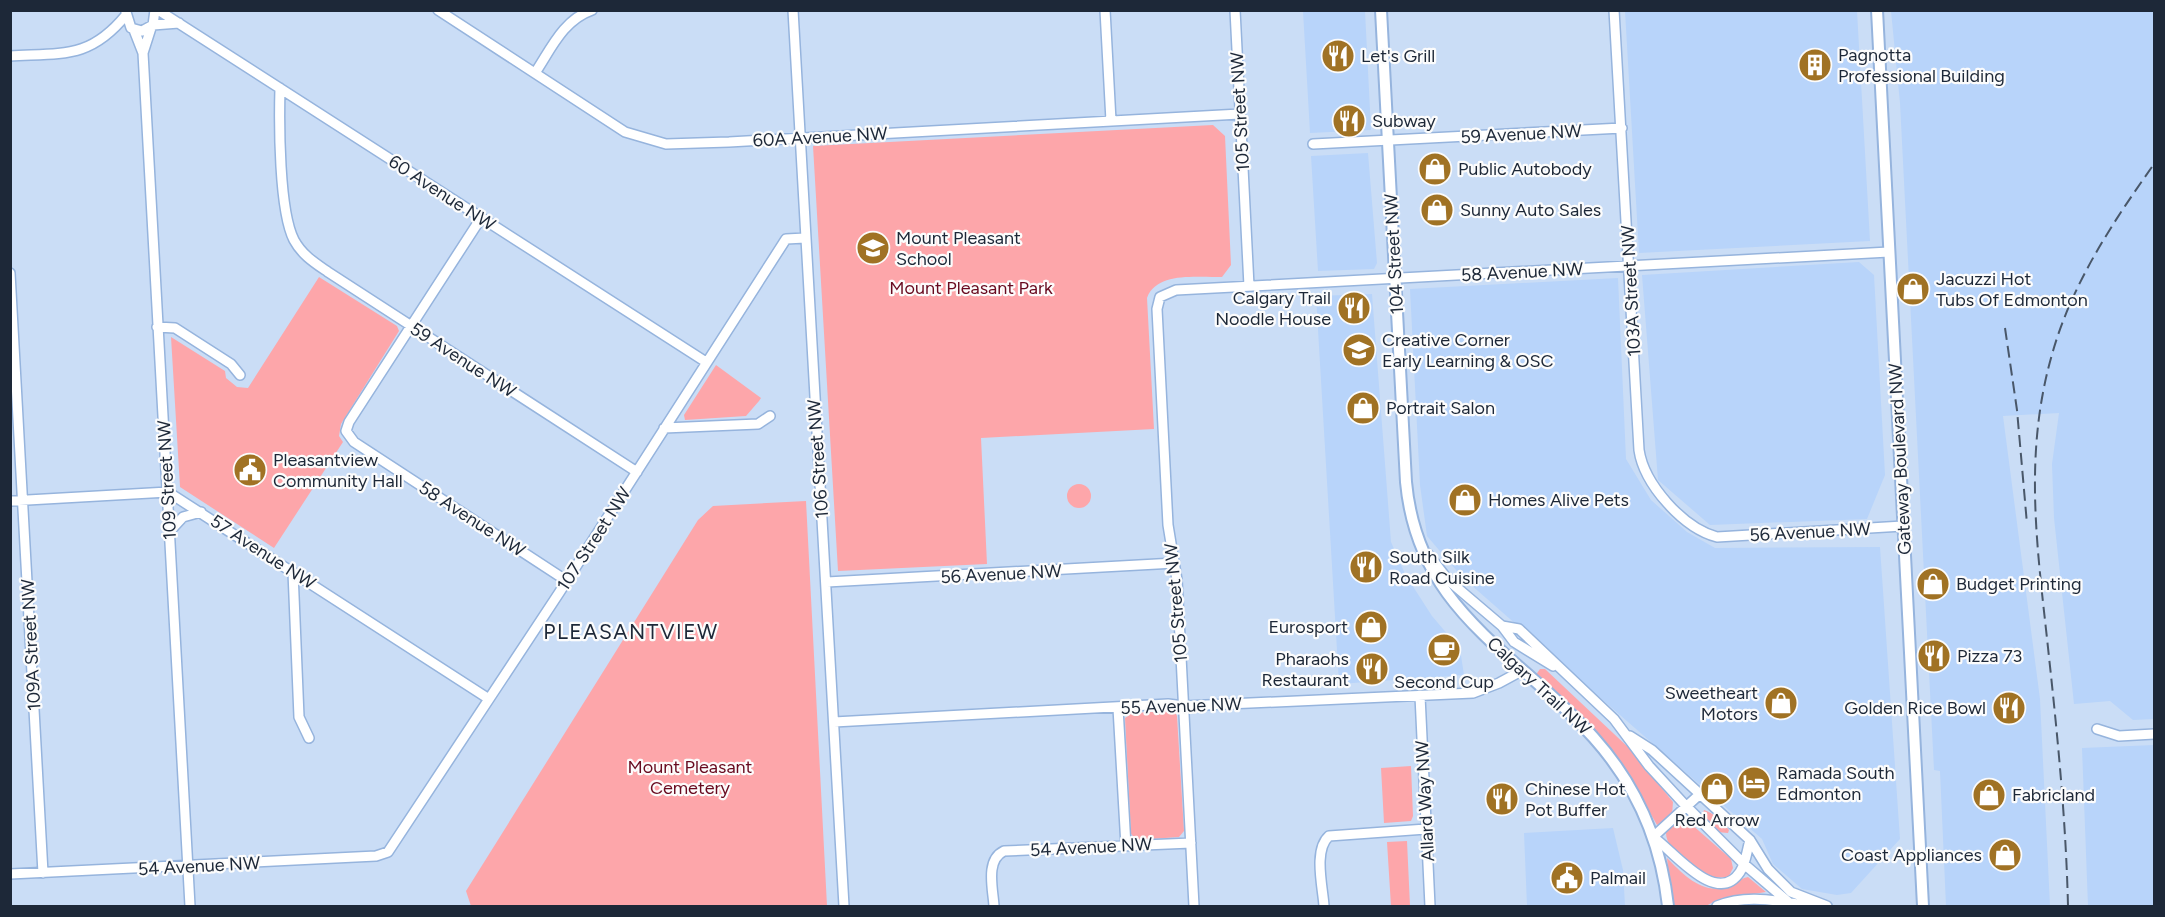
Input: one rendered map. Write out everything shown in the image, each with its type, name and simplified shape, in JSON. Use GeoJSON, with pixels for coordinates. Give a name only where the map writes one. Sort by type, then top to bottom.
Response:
{"type":"FeatureCollection","features":[{"type":"Feature","properties":{"kind":"main road","name":"104 Street NW"},"geometry":{"type":"LineString","coordinates":[[1381,10],[1406,482],[1416,536]]}},
{"type":"Feature","properties":{"kind":"main road","name":"Gateway Boulevard NW"},"geometry":{"type":"LineString","coordinates":[[1877,10],[1923,906]]}},
{"type":"Feature","properties":{"kind":"main road","name":"Calgary Trail NW"},"geometry":{"type":"LineString","coordinates":[[1416,536],[1434,577],[1447,595],[1574,717],[1604,749],[1632,792],[1653,837],[1668,906]]}},
{"type":"Feature","properties":{"kind":"street","name":"60 Avenue NW"},"geometry":{"type":"LineString","coordinates":[[156,10],[706,362]]}},
{"type":"Feature","properties":{"kind":"street","name":"109 Street NW"},"geometry":{"type":"LineString","coordinates":[[143,53],[156,10]]}},
{"type":"Feature","properties":{"kind":"street","name":"60A Avenue NW"},"geometry":{"type":"LineString","coordinates":[[438,10],[625,132],[648,140],[677,144],[1240,114]]}},
{"type":"Feature","properties":{"kind":"street"},"geometry":{"type":"LineString","coordinates":[[535,73],[566,26],[577,17],[592,10]]}},
{"type":"Feature","properties":{"kind":"street","name":"106 Street NW"},"geometry":{"type":"LineString","coordinates":[[793,10],[844,906]]}},
{"type":"Feature","properties":{"kind":"street"},"geometry":{"type":"LineString","coordinates":[[1105,10],[1111,121]]}},
{"type":"Feature","properties":{"kind":"street","name":"105 Street NW"},"geometry":{"type":"LineString","coordinates":[[1235,10],[1249,286]]}},
{"type":"Feature","properties":{"kind":"street","name":"103A Street NW"},"geometry":{"type":"LineString","coordinates":[[1614,10],[1639,450],[1645,473],[1658,492],[1690,522],[1702,531],[1717,537]]}},
{"type":"Feature","properties":{"kind":"street"},"geometry":{"type":"LineString","coordinates":[[107,37],[126,13]]}},
{"type":"Feature","properties":{"kind":"street","name":"109 Street NW"},"geometry":{"type":"LineString","coordinates":[[126,13],[143,53],[190,906]]}},
{"type":"Feature","properties":{"kind":"street"},"geometry":{"type":"LineString","coordinates":[[10,56],[70,52],[90,47],[107,37],[133,29],[142,32],[152,27],[179,23]]}},
{"type":"Feature","properties":{"kind":"street","name":"59 Avenue NW"},"geometry":{"type":"LineString","coordinates":[[279,88],[285,207],[295,241],[303,253],[328,272],[637,472]]}},
{"type":"Feature","properties":{"kind":"street","name":"59 Avenue NW"},"geometry":{"type":"LineString","coordinates":[[1313,144],[1622,128]]}},
{"type":"Feature","properties":{"kind":"street"},"geometry":{"type":"LineString","coordinates":[[411,326],[481,218]]}},
{"type":"Feature","properties":{"kind":"street","name":"107 Street NW"},"geometry":{"type":"LineString","coordinates":[[388,852],[567,581],[786,239],[805,238]]}},
{"type":"Feature","properties":{"kind":"street","name":"58 Avenue NW"},"geometry":{"type":"LineString","coordinates":[[1158,301],[1164,294],[1176,290],[1889,252]]}},
{"type":"Feature","properties":{"kind":"street","name":"109A Street NW"},"geometry":{"type":"LineString","coordinates":[[10,273],[43,873]]}},
{"type":"Feature","properties":{"kind":"street","name":"105 Street NW"},"geometry":{"type":"LineString","coordinates":[[1158,301],[1168,525],[1175,563],[1194,906]]}},
{"type":"Feature","properties":{"kind":"street","name":"58 Avenue NW"},"geometry":{"type":"LineString","coordinates":[[411,326],[349,422],[346,431],[349,436],[567,581]]}},
{"type":"Feature","properties":{"kind":"street"},"geometry":{"type":"LineString","coordinates":[[157,327],[175,328],[231,364],[240,375]]}},
{"type":"Feature","properties":{"kind":"street"},"geometry":{"type":"LineString","coordinates":[[664,428],[758,424],[770,416]]}},
{"type":"Feature","properties":{"kind":"street"},"geometry":{"type":"LineString","coordinates":[[10,501],[168,492]]}},
{"type":"Feature","properties":{"kind":"street","name":"57 Avenue NW"},"geometry":{"type":"LineString","coordinates":[[168,492],[489,699]]}},
{"type":"Feature","properties":{"kind":"street"},"geometry":{"type":"LineString","coordinates":[[170,531],[183,518],[201,513]]}},
{"type":"Feature","properties":{"kind":"street","name":"56 Avenue NW"},"geometry":{"type":"LineString","coordinates":[[1717,537],[1903,526]]}},
{"type":"Feature","properties":{"kind":"street","name":"Calgary Trail NW"},"geometry":{"type":"LineString","coordinates":[[1416,536],[1448,580],[1502,626],[1519,629],[1614,719],[1649,766],[1685,805],[1744,864],[1789,903]]}},
{"type":"Feature","properties":{"kind":"street","name":"56 Avenue NW"},"geometry":{"type":"LineString","coordinates":[[827,582],[1175,563]]}},
{"type":"Feature","properties":{"kind":"street"},"geometry":{"type":"LineString","coordinates":[[293,572],[299,717],[309,738]]}},
{"type":"Feature","properties":{"kind":"street","name":"55 Avenue NW"},"geometry":{"type":"LineString","coordinates":[[834,722],[1174,704],[1184,706],[1478,692],[1523,670]]}},
{"type":"Feature","properties":{"kind":"street","name":"Allard Way NW"},"geometry":{"type":"LineString","coordinates":[[1420,696],[1430,906]]}},
{"type":"Feature","properties":{"kind":"street"},"geometry":{"type":"LineString","coordinates":[[1118,708],[1126,846]]}},
{"type":"Feature","properties":{"kind":"street"},"geometry":{"type":"LineString","coordinates":[[2097,729],[2119,736],[2154,734]]}},
{"type":"Feature","properties":{"kind":"street","name":"Calgary Trail NW"},"geometry":{"type":"LineString","coordinates":[[1625,733],[1652,750],[1750,840],[1768,869],[1791,892],[1828,906]]}},
{"type":"Feature","properties":{"kind":"street"},"geometry":{"type":"LineString","coordinates":[[1653,837],[1685,805],[1700,794]]}},
{"type":"Feature","properties":{"kind":"street"},"geometry":{"type":"LineString","coordinates":[[1324,906],[1321,852],[1326,839],[1339,834],[1426,829]]}},
{"type":"Feature","properties":{"kind":"street","name":"Calgary Trail NW"},"geometry":{"type":"LineString","coordinates":[[1653,837],[1692,872],[1710,881],[1721,882],[1732,879],[1744,864]]}},
{"type":"Feature","properties":{"kind":"street"},"geometry":{"type":"LineString","coordinates":[[1744,864],[1750,840]]}},
{"type":"Feature","properties":{"kind":"street","name":"54 Avenue NW"},"geometry":{"type":"LineString","coordinates":[[994,906],[994,860],[1004,851],[1191,843]]}},
{"type":"Feature","properties":{"kind":"street","name":"54 Avenue NW"},"geometry":{"type":"LineString","coordinates":[[10,874],[376,856],[388,852]]}},
{"type":"Feature","properties":{"kind":"street","name":"Calgary Trail NW"},"geometry":{"type":"LineString","coordinates":[[1717,906],[1750,899],[1828,906]]}},
{"type":"Feature","properties":{"kind":"shaded area"},"geometry":{"type":"Polygon","coordinates":[[[1303,11],[1365,11],[1371,130],[1310,133],[1303,11]]]}},
{"type":"Feature","properties":{"kind":"shaded area"},"geometry":{"type":"Polygon","coordinates":[[[1625,11],[1857,11],[1870,241],[1639,253],[1625,11]]]}},
{"type":"Feature","properties":{"kind":"shaded area"},"geometry":{"type":"Polygon","coordinates":[[[1891,11],[2154,11],[2154,719],[2133,720],[2110,701],[2074,704],[2054,518],[2052,464],[2059,413],[2003,416],[2040,699],[2050,906],[1946,906],[1940,771],[1934,770],[1900,103],[1891,11]]]}},
{"type":"Feature","properties":{"kind":"shaded area"},"geometry":{"type":"Polygon","coordinates":[[[1368,153],[1377,263],[1374,269],[1318,271],[1311,156],[1368,153]]]}},
{"type":"Feature","properties":{"kind":"shaded area"},"geometry":{"type":"Polygon","coordinates":[[[1859,262],[1874,275],[1885,475],[1867,519],[1710,525],[1658,480],[1642,275],[1859,262]]]}},
{"type":"Feature","properties":{"kind":"shaded area"},"geometry":{"type":"Polygon","coordinates":[[[1618,278],[1626,459],[1651,500],[1687,532],[1715,548],[1880,547],[1900,839],[1851,893],[1837,895],[1802,889],[1773,864],[1762,839],[1462,577],[1427,536],[1420,485],[1410,289],[1618,278]]]}},
{"type":"Feature","properties":{"kind":"shaded area"},"geometry":{"type":"Polygon","coordinates":[[[1372,294],[1391,542],[1405,574],[1432,616],[1460,649],[1464,675],[1339,684],[1316,296],[1372,294]]]}},
{"type":"Feature","properties":{"kind":"shaded area"},"geometry":{"type":"Polygon","coordinates":[[[2154,745],[2154,906],[2088,906],[2082,748],[2154,745]]]}},
{"type":"Feature","properties":{"kind":"shaded area"},"geometry":{"type":"Polygon","coordinates":[[[1613,828],[1623,870],[1625,906],[1527,906],[1524,833],[1613,828]]]}},
{"type":"Feature","properties":{"kind":"green space","name":"Mount Pleasant Park"},"geometry":{"type":"Polygon","coordinates":[[[1213,125],[1225,136],[1231,265],[1222,277],[1179,278],[1160,283],[1152,289],[1147,298],[1154,429],[981,438],[987,564],[838,571],[813,146],[1213,125]]]}},
{"type":"Feature","properties":{"kind":"green space"},"geometry":{"type":"Polygon","coordinates":[[[319,277],[397,326],[399,331],[341,424],[339,436],[343,442],[274,548],[180,487],[171,337],[225,371],[226,378],[237,387],[248,388],[319,277]]]}},
{"type":"Feature","properties":{"kind":"green space"},"geometry":{"type":"Polygon","coordinates":[[[716,365],[761,398],[746,416],[685,420],[684,415],[716,365]]]}},
{"type":"Feature","properties":{"kind":"green space"},"geometry":{"type":"Polygon","coordinates":[[[1079,484],[1084,485],[1090,491],[1090,501],[1084,507],[1079,508],[1074,507],[1068,501],[1067,496],[1068,491],[1074,485],[1079,484]]]}},
{"type":"Feature","properties":{"kind":"green space","name":"Mount Pleasant Cemetery"},"geometry":{"type":"Polygon","coordinates":[[[806,501],[827,906],[471,906],[466,891],[698,520],[713,506],[806,501]]]}},
{"type":"Feature","properties":{"kind":"green space"},"geometry":{"type":"Polygon","coordinates":[[[1540,669],[1545,669],[1630,749],[1673,802],[1672,815],[1657,825],[1629,776],[1535,676],[1540,669]]]}},
{"type":"Feature","properties":{"kind":"green space"},"geometry":{"type":"Polygon","coordinates":[[[1171,711],[1177,716],[1184,831],[1179,837],[1137,840],[1131,834],[1125,718],[1132,713],[1171,711]]]}},
{"type":"Feature","properties":{"kind":"green space"},"geometry":{"type":"Polygon","coordinates":[[[1411,766],[1413,816],[1411,821],[1384,823],[1381,768],[1411,766]]]}},
{"type":"Feature","properties":{"kind":"green space"},"geometry":{"type":"Polygon","coordinates":[[[1704,810],[1721,821],[1729,830],[1728,833],[1717,832],[1702,816],[1704,810]]]}},
{"type":"Feature","properties":{"kind":"green space"},"geometry":{"type":"Polygon","coordinates":[[[1679,816],[1682,816],[1731,859],[1733,868],[1729,876],[1721,878],[1700,872],[1673,850],[1666,833],[1679,816]]]}},
{"type":"Feature","properties":{"kind":"green space"},"geometry":{"type":"Polygon","coordinates":[[[1407,841],[1410,906],[1391,906],[1387,842],[1407,841]]]}},
{"type":"Feature","properties":{"kind":"green space"},"geometry":{"type":"Polygon","coordinates":[[[1667,858],[1686,876],[1701,886],[1718,889],[1748,877],[1766,892],[1717,900],[1706,906],[1672,906],[1667,858]]]}},
{"type":"Feature","properties":{"kind":"railway"},"geometry":{"type":"LineString","coordinates":[[2068,906],[2061,782],[2037,542],[2035,466],[2038,428],[2043,390],[2053,351],[2071,301],[2109,230],[2154,164]]}},
{"type":"Feature","properties":{"kind":"railway"},"geometry":{"type":"LineString","coordinates":[[2005,328],[2017,410],[2027,524]]}},
{"type":"Feature","properties":{"kind":"place","name":"Let's Grill"},"geometry":{"type":"Point","coordinates":[1338,56]}},
{"type":"Feature","properties":{"kind":"place","name":"Pagnotta Professional Building"},"geometry":{"type":"Point","coordinates":[1815,65]}},
{"type":"Feature","properties":{"kind":"place","name":"Subway"},"geometry":{"type":"Point","coordinates":[1349,121]}},
{"type":"Feature","properties":{"kind":"place","name":"Public Autobody"},"geometry":{"type":"Point","coordinates":[1435,169]}},
{"type":"Feature","properties":{"kind":"place","name":"Sunny Auto Sales"},"geometry":{"type":"Point","coordinates":[1437,210]}},
{"type":"Feature","properties":{"kind":"place","name":"Mount Pleasant School"},"geometry":{"type":"Point","coordinates":[873,248]}},
{"type":"Feature","properties":{"kind":"place","name":"Jacuzzi Hot Tubs Of Edmonton"},"geometry":{"type":"Point","coordinates":[1913,289]}},
{"type":"Feature","properties":{"kind":"place","name":"Calgary Trail Noodle House"},"geometry":{"type":"Point","coordinates":[1354,308]}},
{"type":"Feature","properties":{"kind":"place","name":"Creative Corner Early Learning & OSC"},"geometry":{"type":"Point","coordinates":[1359,350]}},
{"type":"Feature","properties":{"kind":"place","name":"Portrait Salon"},"geometry":{"type":"Point","coordinates":[1363,408]}},
{"type":"Feature","properties":{"kind":"place","name":"Pleasantview Community Hall"},"geometry":{"type":"Point","coordinates":[250,470]}},
{"type":"Feature","properties":{"kind":"place","name":"Homes Alive Pets"},"geometry":{"type":"Point","coordinates":[1465,500]}},
{"type":"Feature","properties":{"kind":"place","name":"South Silk Road Cuisine"},"geometry":{"type":"Point","coordinates":[1366,567]}},
{"type":"Feature","properties":{"kind":"place","name":"Budget Printing"},"geometry":{"type":"Point","coordinates":[1933,584]}},
{"type":"Feature","properties":{"kind":"place","name":"Eurosport"},"geometry":{"type":"Point","coordinates":[1371,627]}},
{"type":"Feature","properties":{"kind":"place","name":"Second Cup"},"geometry":{"type":"Point","coordinates":[1444,650]}},
{"type":"Feature","properties":{"kind":"place","name":"Pizza 73"},"geometry":{"type":"Point","coordinates":[1934,656]}},
{"type":"Feature","properties":{"kind":"place","name":"Pharaohs Restaurant"},"geometry":{"type":"Point","coordinates":[1372,669]}},
{"type":"Feature","properties":{"kind":"place","name":"Sweetheart Motors"},"geometry":{"type":"Point","coordinates":[1781,703]}},
{"type":"Feature","properties":{"kind":"place","name":"Golden Rice Bowl"},"geometry":{"type":"Point","coordinates":[2009,708]}},
{"type":"Feature","properties":{"kind":"place","name":"Ramada South Edmonton"},"geometry":{"type":"Point","coordinates":[1754,783]}},
{"type":"Feature","properties":{"kind":"place","name":"Red Arrow"},"geometry":{"type":"Point","coordinates":[1717,789]}},
{"type":"Feature","properties":{"kind":"place","name":"Fabricland"},"geometry":{"type":"Point","coordinates":[1989,795]}},
{"type":"Feature","properties":{"kind":"place","name":"Chinese Hot Pot Buffer"},"geometry":{"type":"Point","coordinates":[1502,799]}},
{"type":"Feature","properties":{"kind":"place","name":"Coast Appliances"},"geometry":{"type":"Point","coordinates":[2005,855]}},
{"type":"Feature","properties":{"kind":"place","name":"Palmail"},"geometry":{"type":"Point","coordinates":[1567,878]}},
{"type":"Feature","properties":{"kind":"district","name":"PLEASANTVIEW"},"geometry":{"type":"Point","coordinates":[631,631]}}]}
